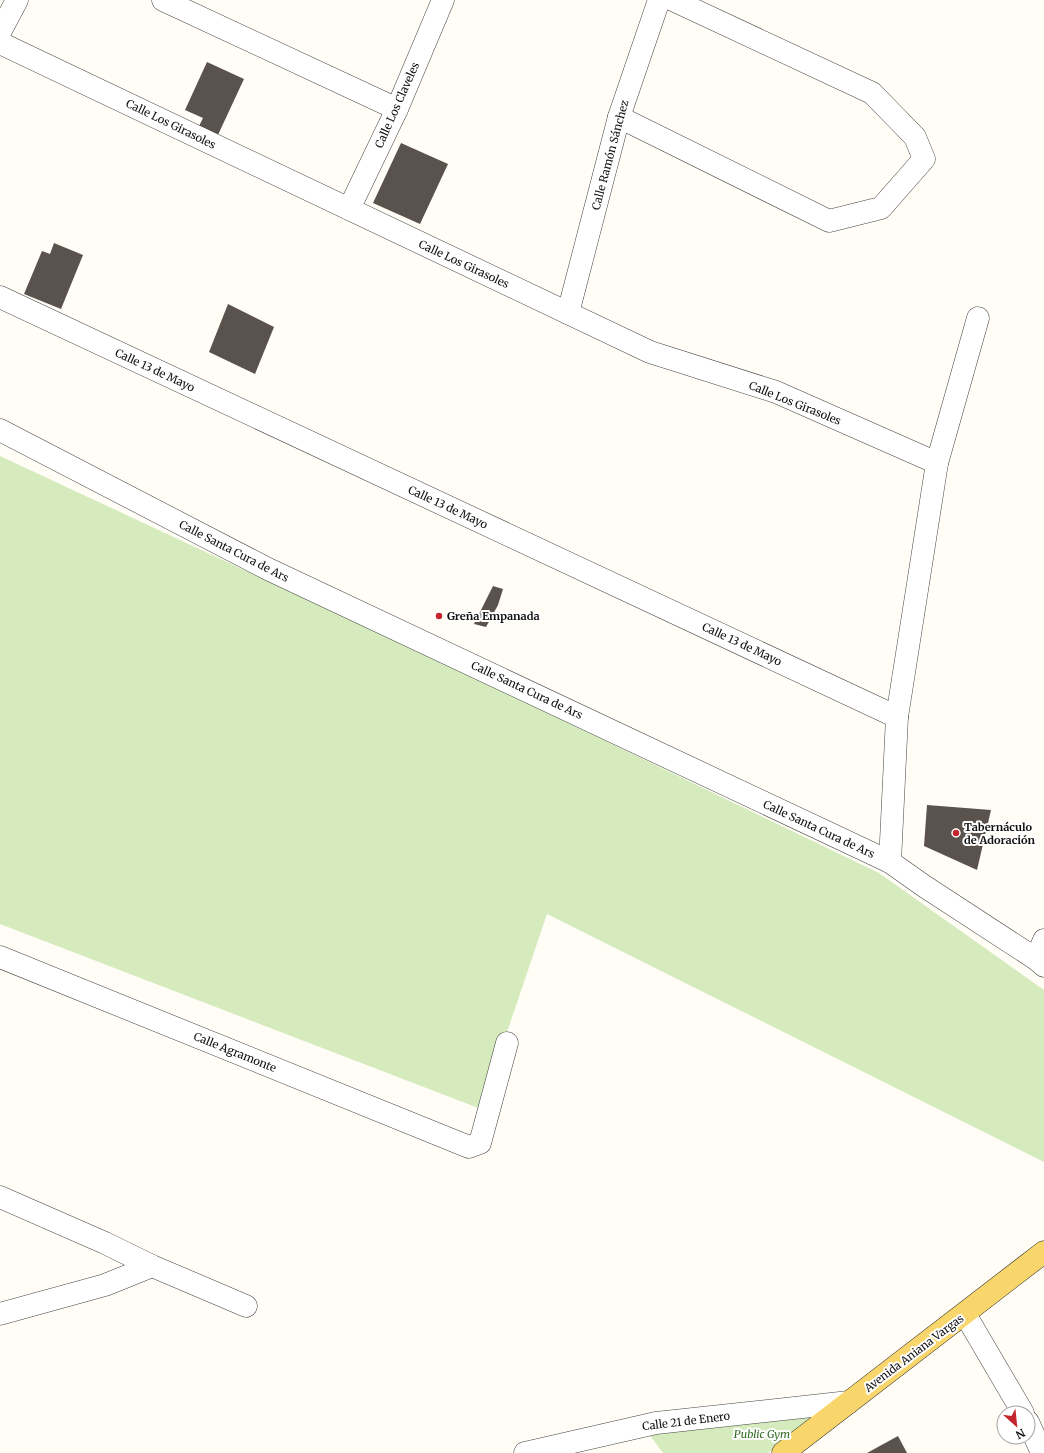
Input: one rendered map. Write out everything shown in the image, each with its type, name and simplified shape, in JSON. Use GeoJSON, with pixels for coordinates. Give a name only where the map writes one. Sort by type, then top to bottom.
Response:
{"type":"FeatureCollection","features":[{"type":"Feature","properties":{"kind":"main road","name":"Avenida Aniana Vargas"},"geometry":{"type":"LineString","coordinates":[[783,1453],[1044,1252]]}},
{"type":"Feature","properties":{"kind":"street"},"geometry":{"type":"LineString","coordinates":[[0,32],[17,0]]}},
{"type":"Feature","properties":{"kind":"street"},"geometry":{"type":"LineString","coordinates":[[163,0],[397,110]]}},
{"type":"Feature","properties":{"kind":"street","name":"Calle Los Claveles"},"geometry":{"type":"LineString","coordinates":[[349,209],[397,110],[443,0]]}},
{"type":"Feature","properties":{"kind":"street","name":"Calle Ramón Sánchez"},"geometry":{"type":"LineString","coordinates":[[568,313],[619,118],[659,0]]}},
{"type":"Feature","properties":{"kind":"street"},"geometry":{"type":"LineString","coordinates":[[619,118],[829,220],[880,208],[924,159],[915,137],[872,93],[674,0]]}},
{"type":"Feature","properties":{"kind":"street","name":"Calle Los Girasoles"},"geometry":{"type":"LineString","coordinates":[[0,42],[650,352],[776,392],[937,463]]}},
{"type":"Feature","properties":{"kind":"street","name":"Calle 13 de Mayo"},"geometry":{"type":"LineString","coordinates":[[0,297],[897,717]]}},
{"type":"Feature","properties":{"kind":"street"},"geometry":{"type":"LineString","coordinates":[[890,862],[897,717],[937,463],[978,318]]}},
{"type":"Feature","properties":{"kind":"street","name":"Calle Santa Cura de Ars"},"geometry":{"type":"LineString","coordinates":[[0,430],[268,569],[890,862],[924,886],[1041,955]]}},
{"type":"Feature","properties":{"kind":"street","name":"Calle Agramonte"},"geometry":{"type":"LineString","coordinates":[[0,957],[469,1147],[480,1143],[507,1043]]}},
{"type":"Feature","properties":{"kind":"street"},"geometry":{"type":"LineString","coordinates":[[0,1197],[106,1243],[152,1266],[246,1306]]}},
{"type":"Feature","properties":{"kind":"street"},"geometry":{"type":"LineString","coordinates":[[0,1314],[105,1285],[152,1266]]}},
{"type":"Feature","properties":{"kind":"street"},"geometry":{"type":"LineString","coordinates":[[965,1314],[1018,1405]]}},
{"type":"Feature","properties":{"kind":"street","name":"Calle 21 de Enero"},"geometry":{"type":"LineString","coordinates":[[525,1453],[656,1423],[849,1402]]}},
{"type":"Feature","properties":{"kind":"street"},"geometry":{"type":"LineString","coordinates":[[1036,1440],[1042,1453]]}},
{"type":"Feature","properties":{"kind":"green space"},"geometry":{"type":"Polygon","coordinates":[[[0,456],[463,672],[879,873],[1044,990],[1044,1162],[547,914],[481,1109],[0,924],[0,456]]]}},
{"type":"Feature","properties":{"kind":"green space","name":"Public Gym"},"geometry":{"type":"Polygon","coordinates":[[[839,1407],[768,1453],[663,1453],[646,1430],[839,1407]]]}},
{"type":"Feature","properties":{"kind":"building"},"geometry":{"type":"Polygon","coordinates":[[[207,62],[244,79],[217,137],[198,128],[203,118],[185,110],[207,62]]]}},
{"type":"Feature","properties":{"kind":"building"},"geometry":{"type":"Polygon","coordinates":[[[401,143],[448,164],[420,224],[373,203],[401,143]]]}},
{"type":"Feature","properties":{"kind":"building"},"geometry":{"type":"Polygon","coordinates":[[[54,243],[83,255],[61,309],[24,294],[42,251],[50,254],[54,243]]]}},
{"type":"Feature","properties":{"kind":"building"},"geometry":{"type":"Polygon","coordinates":[[[228,304],[274,327],[255,374],[209,352],[228,304]]]}},
{"type":"Feature","properties":{"kind":"building"},"geometry":{"type":"Polygon","coordinates":[[[493,586],[503,589],[498,605],[486,627],[474,624],[493,586]]]}},
{"type":"Feature","properties":{"kind":"building"},"geometry":{"type":"Polygon","coordinates":[[[927,805],[991,810],[977,870],[924,846],[927,805]]]}},
{"type":"Feature","properties":{"kind":"building"},"geometry":{"type":"Polygon","coordinates":[[[898,1436],[907,1453],[867,1453],[898,1436]]]}},
{"type":"Feature","properties":{"kind":"place","name":"Greña Empanada"},"geometry":{"type":"Point","coordinates":[439,616]}},
{"type":"Feature","properties":{"kind":"place","name":"Tabernáculo de Adoración"},"geometry":{"type":"Point","coordinates":[956,833]}}]}
